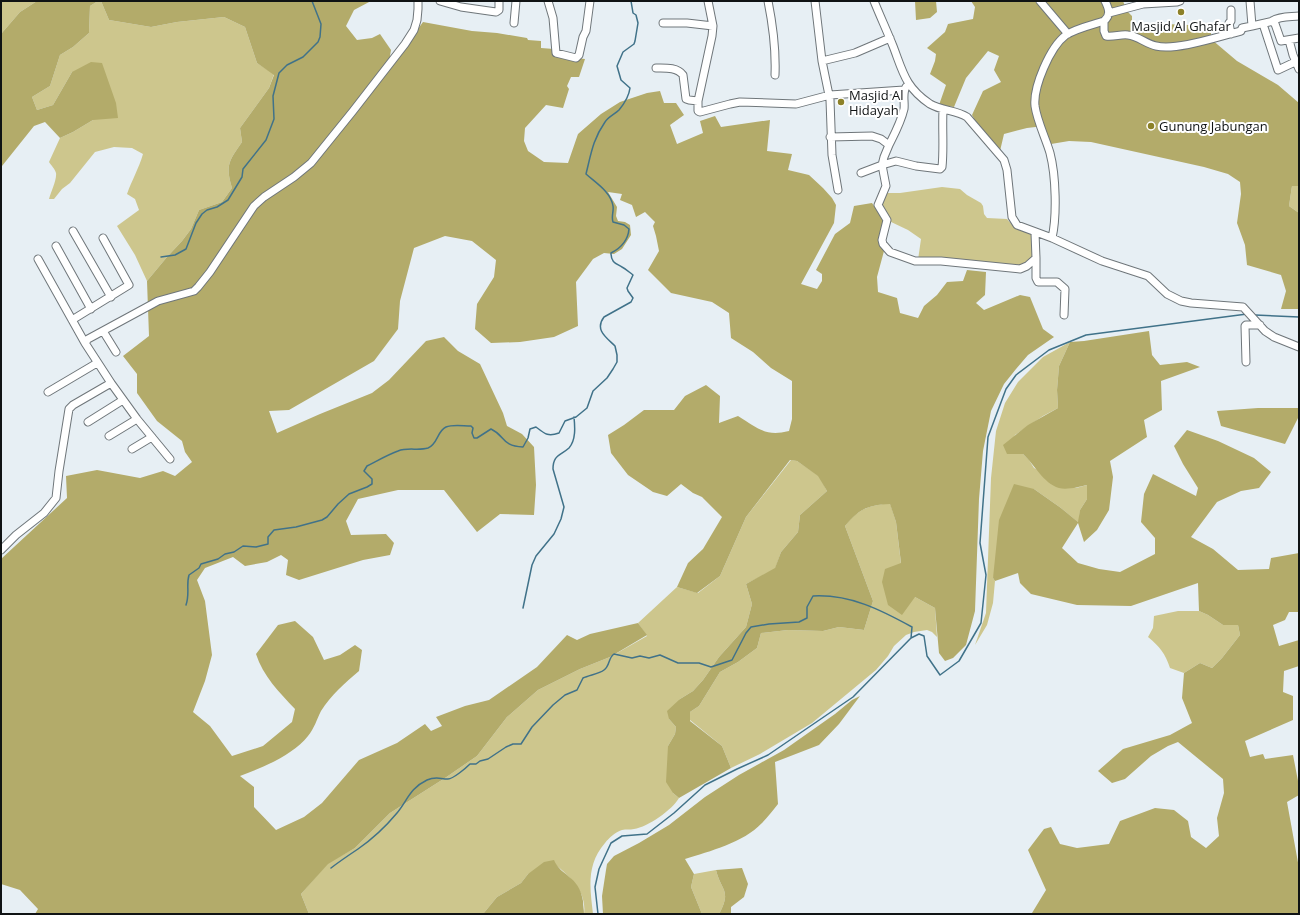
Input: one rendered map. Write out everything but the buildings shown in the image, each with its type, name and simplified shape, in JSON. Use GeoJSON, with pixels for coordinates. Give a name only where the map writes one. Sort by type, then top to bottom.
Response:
{"type":"FeatureCollection","features":[{"type":"Feature","properties":{"kind":"street"},"geometry":{"type":"LineString","coordinates":[[85,343],[88,339],[158,301],[187,293],[198,287],[210,272],[254,206],[310,162],[353,111],[405,44],[414,30],[417,20],[418,1]]}},
{"type":"Feature","properties":{"kind":"street"},"geometry":{"type":"LineString","coordinates":[[440,1],[462,4],[496,12],[499,10],[499,1]]}},
{"type":"Feature","properties":{"kind":"street"},"geometry":{"type":"LineString","coordinates":[[514,23],[516,1]]}},
{"type":"Feature","properties":{"kind":"street"},"geometry":{"type":"LineString","coordinates":[[548,1],[553,18],[556,53],[576,58],[579,55],[583,36],[586,31],[590,1]]}},
{"type":"Feature","properties":{"kind":"street"},"geometry":{"type":"LineString","coordinates":[[708,1],[712,36],[698,100],[697,108],[700,112],[740,102],[796,104],[830,96],[904,90]]}},
{"type":"Feature","properties":{"kind":"street"},"geometry":{"type":"LineString","coordinates":[[768,1],[773,26],[776,54],[775,75]]}},
{"type":"Feature","properties":{"kind":"street"},"geometry":{"type":"LineString","coordinates":[[815,1],[822,61],[830,96],[830,137],[838,190]]}},
{"type":"Feature","properties":{"kind":"street"},"geometry":{"type":"LineString","coordinates":[[874,1],[890,38],[902,73],[908,83],[929,103],[943,110],[963,114],[967,117],[1002,157],[1007,170],[1012,217],[1016,225],[1052,238],[1102,261],[1148,276],[1167,294],[1181,301],[1239,306],[1246,308],[1274,337],[1299,347]]}},
{"type":"Feature","properties":{"kind":"street"},"geometry":{"type":"LineString","coordinates":[[1040,1],[1068,34]]}},
{"type":"Feature","properties":{"kind":"street"},"geometry":{"type":"LineString","coordinates":[[1052,238],[1056,218],[1053,169],[1036,107],[1035,98],[1047,61],[1056,46],[1068,34],[1104,21],[1108,18],[1109,13],[1106,1]]}},
{"type":"Feature","properties":{"kind":"street"},"geometry":{"type":"LineString","coordinates":[[1109,13],[1143,2],[1180,1]]}},
{"type":"Feature","properties":{"kind":"street"},"geometry":{"type":"LineString","coordinates":[[1250,1],[1252,26]]}},
{"type":"Feature","properties":{"kind":"street"},"geometry":{"type":"LineString","coordinates":[[1231,10],[1231,21],[1229,23],[1231,34]]}},
{"type":"Feature","properties":{"kind":"street"},"geometry":{"type":"LineString","coordinates":[[1104,21],[1104,31],[1106,36],[1111,37],[1127,35],[1156,46],[1169,47],[1231,34],[1241,31],[1242,28],[1263,24],[1282,17],[1299,16]]}},
{"type":"Feature","properties":{"kind":"street"},"geometry":{"type":"LineString","coordinates":[[1272,21],[1276,24],[1281,41],[1299,38]]}},
{"type":"Feature","properties":{"kind":"street"},"geometry":{"type":"LineString","coordinates":[[663,23],[687,23],[712,26]]}},
{"type":"Feature","properties":{"kind":"street"},"geometry":{"type":"LineString","coordinates":[[1263,24],[1278,70],[1297,65],[1289,40]]}},
{"type":"Feature","properties":{"kind":"street"},"geometry":{"type":"LineString","coordinates":[[822,61],[855,53],[890,38]]}},
{"type":"Feature","properties":{"kind":"street"},"geometry":{"type":"LineString","coordinates":[[656,68],[666,68],[681,73],[686,99],[698,100]]}},
{"type":"Feature","properties":{"kind":"street"},"geometry":{"type":"LineString","coordinates":[[908,83],[904,90],[904,109],[900,123],[889,145],[882,165],[886,186],[878,205],[887,220],[882,242],[890,252],[915,262],[941,261],[1020,269],[1028,266],[1036,258]]}},
{"type":"Feature","properties":{"kind":"street"},"geometry":{"type":"LineString","coordinates":[[861,172],[896,160],[916,166],[940,169],[942,167],[944,147],[942,123],[943,110]]}},
{"type":"Feature","properties":{"kind":"street"},"geometry":{"type":"LineString","coordinates":[[830,137],[872,136],[881,139],[889,145]]}},
{"type":"Feature","properties":{"kind":"street"},"geometry":{"type":"LineString","coordinates":[[73,231],[111,297]]}},
{"type":"Feature","properties":{"kind":"street"},"geometry":{"type":"LineString","coordinates":[[1035,233],[1036,278],[1038,282],[1057,282],[1065,289],[1064,314]]}},
{"type":"Feature","properties":{"kind":"street"},"geometry":{"type":"LineString","coordinates":[[72,320],[129,285],[103,238]]}},
{"type":"Feature","properties":{"kind":"street"},"geometry":{"type":"LineString","coordinates":[[56,246],[92,308]]}},
{"type":"Feature","properties":{"kind":"street"},"geometry":{"type":"LineString","coordinates":[[38,259],[97,363],[137,419],[170,459]]}},
{"type":"Feature","properties":{"kind":"street"},"geometry":{"type":"LineString","coordinates":[[1246,362],[1245,326],[1259,323]]}},
{"type":"Feature","properties":{"kind":"street"},"geometry":{"type":"LineString","coordinates":[[104,331],[116,352]]}},
{"type":"Feature","properties":{"kind":"street"},"geometry":{"type":"LineString","coordinates":[[48,392],[97,363]]}},
{"type":"Feature","properties":{"kind":"street"},"geometry":{"type":"LineString","coordinates":[[1,550],[16,534],[44,513],[56,498],[69,409],[73,405],[111,383]]}},
{"type":"Feature","properties":{"kind":"street"},"geometry":{"type":"LineString","coordinates":[[88,422],[123,400]]}},
{"type":"Feature","properties":{"kind":"street"},"geometry":{"type":"LineString","coordinates":[[109,436],[137,419]]}},
{"type":"Feature","properties":{"kind":"street"},"geometry":{"type":"LineString","coordinates":[[132,449],[152,437]]}},
{"type":"Feature","properties":{"kind":"shaded area"},"geometry":{"type":"Polygon","coordinates":[[[1,1],[37,1],[20,12],[1,34],[1,1]]]}},
{"type":"Feature","properties":{"kind":"shaded area"},"geometry":{"type":"Polygon","coordinates":[[[37,1],[98,1],[90,6],[89,33],[73,47],[60,55],[50,86],[32,97],[37,110],[53,105],[72,72],[91,62],[102,63],[116,103],[118,118],[93,120],[60,138],[45,122],[34,126],[2,166],[1,34],[20,12],[37,1]]]}},
{"type":"Feature","properties":{"kind":"shaded area"},"geometry":{"type":"Polygon","coordinates":[[[98,1],[101,1],[109,20],[151,27],[177,22],[224,17],[245,27],[257,63],[274,74],[269,88],[240,128],[242,142],[231,159],[229,168],[232,188],[222,202],[199,210],[191,229],[147,281],[135,255],[117,226],[139,210],[135,199],[127,194],[143,154],[132,148],[114,147],[95,152],[70,183],[62,189],[54,199],[49,199],[55,182],[56,173],[49,162],[60,138],[93,120],[72,72],[53,105],[37,110],[32,97],[50,86],[60,55],[73,47],[89,33],[90,6],[98,1]]]}},
{"type":"Feature","properties":{"kind":"shaded area"},"geometry":{"type":"Polygon","coordinates":[[[101,1],[371,1],[354,10],[346,26],[357,40],[372,38],[380,34],[391,50],[390,56],[396,59],[423,22],[541,41],[541,48],[554,49],[554,56],[585,59],[579,77],[571,77],[567,86],[569,89],[563,108],[546,105],[525,128],[524,141],[528,151],[544,162],[568,163],[578,134],[601,114],[620,102],[647,93],[660,91],[664,103],[676,103],[684,115],[670,125],[677,144],[703,133],[700,121],[715,116],[721,127],[770,120],[767,151],[792,154],[788,170],[809,175],[832,198],[836,205],[834,223],[801,284],[817,289],[822,281],[822,274],[816,270],[835,234],[850,223],[854,206],[872,203],[884,221],[879,237],[884,251],[877,277],[878,292],[897,298],[900,313],[918,318],[924,306],[937,295],[947,282],[963,281],[967,270],[986,272],[985,295],[976,303],[984,310],[1020,295],[1030,297],[1043,329],[1054,337],[1028,355],[1016,369],[1004,384],[991,411],[983,451],[979,499],[975,611],[966,645],[953,658],[945,661],[939,653],[935,608],[915,597],[902,615],[888,605],[882,582],[885,569],[901,563],[896,522],[890,504],[876,505],[864,509],[845,526],[873,601],[864,630],[839,627],[823,631],[788,630],[761,633],[757,648],[738,662],[720,672],[699,706],[690,712],[690,721],[722,746],[731,768],[679,798],[673,793],[666,782],[668,746],[675,734],[676,727],[669,719],[667,711],[680,699],[693,691],[703,680],[719,657],[746,627],[752,604],[746,584],[775,568],[781,552],[798,532],[800,515],[827,491],[818,476],[797,461],[790,460],[746,517],[720,576],[697,593],[677,587],[688,563],[703,549],[722,517],[702,497],[693,493],[681,484],[667,496],[653,492],[628,475],[611,453],[608,435],[644,410],[674,410],[685,396],[706,385],[720,396],[719,423],[738,416],[757,428],[768,432],[781,433],[789,431],[792,419],[792,381],[771,368],[753,352],[731,338],[729,313],[712,302],[671,293],[648,270],[659,251],[653,226],[655,222],[645,212],[636,217],[632,205],[620,200],[622,194],[608,192],[617,207],[616,216],[618,221],[625,222],[630,225],[631,235],[622,249],[614,254],[604,253],[593,259],[576,282],[578,326],[554,337],[520,342],[491,343],[475,329],[477,304],[494,277],[496,260],[472,241],[445,236],[414,248],[400,301],[398,329],[374,361],[289,410],[269,411],[277,433],[372,393],[389,380],[426,341],[444,337],[458,351],[480,364],[503,413],[507,426],[522,434],[534,447],[536,485],[534,515],[500,514],[477,532],[444,490],[398,490],[358,499],[346,521],[351,535],[386,534],[394,543],[390,555],[363,560],[299,580],[286,575],[288,560],[281,555],[267,562],[245,566],[233,557],[205,568],[197,580],[205,601],[212,655],[205,681],[193,712],[210,726],[232,756],[263,746],[292,722],[295,709],[267,677],[256,654],[278,625],[295,621],[313,637],[324,660],[340,655],[355,645],[362,650],[359,671],[329,700],[321,711],[314,727],[302,743],[277,760],[240,776],[254,787],[254,807],[276,830],[304,817],[322,803],[359,760],[397,743],[425,724],[431,731],[442,726],[436,717],[465,706],[489,700],[537,667],[567,635],[577,640],[590,634],[638,623],[647,635],[610,657],[580,669],[538,690],[507,717],[477,756],[390,813],[355,848],[328,864],[301,894],[309,914],[35,914],[38,909],[20,890],[1,884],[1,559],[67,498],[66,476],[97,470],[140,478],[163,471],[175,476],[192,462],[185,452],[182,441],[157,421],[137,393],[137,374],[123,356],[149,336],[147,281],[191,229],[199,210],[222,202],[232,188],[229,168],[231,159],[242,142],[240,128],[269,88],[274,75],[257,63],[245,27],[224,17],[177,22],[151,27],[109,20],[101,1]]]}},
{"type":"Feature","properties":{"kind":"shaded area"},"geometry":{"type":"Polygon","coordinates":[[[915,1],[936,1],[937,12],[930,18],[916,20],[915,1]]]}},
{"type":"Feature","properties":{"kind":"shaded area"},"geometry":{"type":"Polygon","coordinates":[[[971,1],[1123,1],[1127,11],[1132,16],[1132,25],[1134,29],[1166,24],[1189,25],[1211,23],[1211,39],[1237,61],[1278,85],[1299,103],[1299,186],[1292,186],[1289,206],[1299,213],[1299,309],[1281,309],[1286,291],[1281,275],[1247,265],[1245,245],[1237,223],[1241,194],[1240,182],[1228,174],[1204,167],[1091,142],[1069,141],[1051,144],[1044,126],[1027,128],[1004,134],[1000,151],[977,124],[972,115],[983,91],[1001,82],[994,70],[999,56],[988,51],[966,78],[954,107],[939,105],[946,85],[930,74],[936,54],[927,48],[945,32],[948,24],[973,19],[975,7],[971,1]]]}},
{"type":"Feature","properties":{"kind":"shaded area"},"geometry":{"type":"Polygon","coordinates":[[[1292,186],[1299,186],[1299,213],[1289,206],[1292,186]]]}},
{"type":"Feature","properties":{"kind":"shaded area"},"geometry":{"type":"Polygon","coordinates":[[[942,187],[960,189],[981,203],[984,214],[987,218],[1007,219],[1014,227],[1033,234],[1033,259],[1021,266],[918,260],[921,239],[908,230],[889,221],[880,205],[887,193],[900,193],[942,187]]]}},
{"type":"Feature","properties":{"kind":"shaded area"},"geometry":{"type":"Polygon","coordinates":[[[1149,331],[1152,355],[1160,365],[1187,362],[1200,367],[1161,381],[1162,410],[1144,420],[1147,437],[1110,461],[1113,477],[1109,510],[1097,530],[1084,542],[1078,523],[1062,548],[1078,563],[1099,569],[1120,572],[1155,554],[1155,538],[1141,522],[1144,494],[1153,474],[1196,496],[1198,488],[1174,446],[1187,430],[1218,441],[1254,458],[1271,472],[1259,488],[1241,491],[1217,502],[1191,537],[1213,549],[1238,570],[1269,569],[1271,558],[1299,553],[1299,612],[1289,612],[1285,620],[1273,625],[1279,646],[1299,640],[1299,666],[1284,671],[1283,692],[1293,696],[1293,720],[1245,741],[1250,757],[1263,754],[1265,759],[1293,755],[1299,786],[1299,795],[1287,802],[1299,868],[1299,914],[1029,914],[1032,913],[1046,890],[1028,850],[1044,829],[1051,827],[1060,844],[1077,848],[1109,844],[1120,821],[1155,808],[1174,810],[1188,821],[1191,837],[1206,848],[1219,836],[1217,818],[1224,793],[1223,779],[1178,742],[1151,756],[1125,779],[1112,783],[1098,771],[1123,749],[1170,735],[1192,723],[1182,698],[1184,673],[1200,663],[1212,668],[1240,635],[1238,625],[1223,625],[1199,611],[1198,583],[1131,606],[1077,605],[1031,594],[1020,583],[1018,573],[995,581],[993,578],[999,520],[1014,484],[1034,489],[1078,522],[1080,510],[1087,499],[1087,485],[1066,489],[1053,486],[1023,454],[1007,454],[1003,445],[1028,425],[1058,408],[1057,390],[1059,366],[1070,342],[1149,331]]]}},
{"type":"Feature","properties":{"kind":"shaded area"},"geometry":{"type":"Polygon","coordinates":[[[1070,342],[1059,366],[1057,390],[1058,408],[1043,416],[1015,435],[1007,454],[1023,454],[1034,468],[1076,488],[1087,485],[1087,499],[1080,510],[1079,523],[1034,489],[993,578],[995,581],[993,603],[987,625],[975,645],[986,613],[991,478],[996,431],[1005,403],[1018,382],[1043,357],[1070,342]]]}},
{"type":"Feature","properties":{"kind":"shaded area"},"geometry":{"type":"Polygon","coordinates":[[[1258,408],[1299,408],[1299,416],[1285,444],[1221,426],[1217,411],[1258,408]]]}},
{"type":"Feature","properties":{"kind":"shaded area"},"geometry":{"type":"Polygon","coordinates":[[[791,460],[797,461],[819,476],[827,491],[800,515],[798,532],[781,552],[775,569],[746,584],[752,604],[746,627],[719,657],[703,680],[693,691],[680,699],[669,719],[676,727],[675,734],[668,746],[673,793],[679,798],[676,803],[665,813],[646,825],[640,828],[619,831],[612,835],[599,851],[592,868],[590,886],[593,914],[584,914],[583,899],[577,886],[556,865],[528,874],[521,883],[497,897],[483,914],[309,914],[301,894],[328,863],[355,848],[390,813],[477,756],[507,717],[538,690],[580,669],[610,657],[647,636],[638,623],[677,587],[698,593],[720,576],[746,517],[791,460]]]}},
{"type":"Feature","properties":{"kind":"shaded area"},"geometry":{"type":"Polygon","coordinates":[[[890,503],[896,522],[901,564],[915,597],[935,608],[937,637],[932,632],[927,630],[906,635],[894,646],[876,670],[812,723],[760,754],[731,768],[722,746],[690,720],[690,712],[699,706],[720,672],[738,662],[757,648],[761,633],[788,630],[823,631],[839,627],[864,630],[873,601],[845,526],[855,515],[864,509],[890,503]]]}},
{"type":"Feature","properties":{"kind":"shaded area"},"geometry":{"type":"Polygon","coordinates":[[[1178,611],[1199,611],[1223,625],[1238,625],[1240,635],[1212,668],[1200,663],[1184,673],[1170,668],[1162,651],[1148,637],[1153,628],[1154,616],[1178,611]]]}},
{"type":"Feature","properties":{"kind":"shaded area"},"geometry":{"type":"Polygon","coordinates":[[[860,696],[839,724],[819,745],[775,762],[778,804],[762,823],[745,836],[726,846],[685,859],[694,874],[691,887],[702,914],[603,914],[602,896],[607,864],[614,856],[669,825],[705,797],[739,775],[784,750],[835,714],[852,700],[860,696]]]}},
{"type":"Feature","properties":{"kind":"shaded area"},"geometry":{"type":"Polygon","coordinates":[[[554,860],[557,866],[578,886],[583,901],[584,914],[483,914],[497,897],[521,883],[528,874],[544,862],[554,860]]]}},
{"type":"Feature","properties":{"kind":"shaded area"},"geometry":{"type":"Polygon","coordinates":[[[742,868],[748,884],[744,897],[731,907],[731,914],[719,914],[725,900],[725,895],[716,870],[742,868]]]}},
{"type":"Feature","properties":{"kind":"shaded area"},"geometry":{"type":"Polygon","coordinates":[[[716,870],[724,891],[725,900],[719,914],[702,914],[691,887],[694,874],[716,870]]]}},
{"type":"Feature","properties":{"kind":"waterway"},"geometry":{"type":"LineString","coordinates":[[161,257],[175,255],[186,249],[196,223],[202,214],[228,200],[242,177],[243,169],[266,140],[274,119],[273,96],[279,73],[287,65],[303,57],[318,42],[320,37],[321,24],[312,1]]}},
{"type":"Feature","properties":{"kind":"waterway"},"geometry":{"type":"LineString","coordinates":[[186,605],[189,575],[199,568],[201,564],[218,559],[225,554],[234,552],[243,546],[256,547],[268,544],[268,537],[274,530],[296,527],[322,520],[327,517],[349,494],[372,484],[372,479],[364,471],[367,466],[386,456],[402,450],[428,448],[434,444],[443,429],[455,425],[471,426],[473,428],[472,433],[474,438],[477,438],[491,429],[507,443],[523,447],[528,438],[530,429],[536,427],[549,435],[559,433],[565,421],[576,417],[587,408],[593,391],[607,378],[617,362],[615,346],[605,337],[601,330],[601,322],[604,317],[631,302],[633,298],[627,288],[633,275],[614,262],[611,253],[618,249],[623,243],[627,237],[629,229],[624,225],[613,222],[612,201],[606,192],[586,174],[593,147],[601,128],[606,120],[621,108],[626,100],[630,88],[621,80],[617,66],[623,52],[634,44],[635,41],[638,23],[636,15],[633,13],[631,1]]}},
{"type":"Feature","properties":{"kind":"waterway"},"geometry":{"type":"LineString","coordinates":[[598,914],[595,887],[599,869],[611,843],[622,836],[647,834],[674,813],[705,785],[768,755],[853,697],[911,638],[919,634],[924,636],[927,656],[940,675],[959,661],[981,623],[986,575],[980,543],[988,437],[1006,389],[1016,375],[1049,350],[1086,335],[1247,314]]}},
{"type":"Feature","properties":{"kind":"waterway"},"geometry":{"type":"LineString","coordinates":[[1255,315],[1299,317]]}},
{"type":"Feature","properties":{"kind":"waterway"},"geometry":{"type":"LineString","coordinates":[[523,608],[532,565],[536,556],[554,534],[561,519],[564,507],[553,469],[553,464],[556,458],[569,448],[573,441],[575,429],[574,417]]}},
{"type":"Feature","properties":{"kind":"waterway"},"geometry":{"type":"LineString","coordinates":[[331,868],[379,832],[397,813],[413,791],[421,783],[433,778],[450,779],[470,764],[476,764],[480,761],[488,759],[513,744],[521,744],[532,727],[553,705],[565,695],[577,690],[583,678],[604,670],[614,654],[632,658],[640,656],[649,658],[660,655],[678,663],[699,663],[711,667],[732,660],[746,633],[751,627],[799,622],[807,618],[807,607],[813,596],[827,596],[852,600],[877,609],[912,627],[911,638]]}},
{"type":"Feature","properties":{"kind":"place","name":"Masjid Al Ghafar"},"geometry":{"type":"Point","coordinates":[1181,12]}},
{"type":"Feature","properties":{"kind":"place","name":"Masjid Al Hidayah"},"geometry":{"type":"Point","coordinates":[841,102]}},
{"type":"Feature","properties":{"kind":"place","name":"Gunung Jabungan"},"geometry":{"type":"Point","coordinates":[1151,126]}}]}
